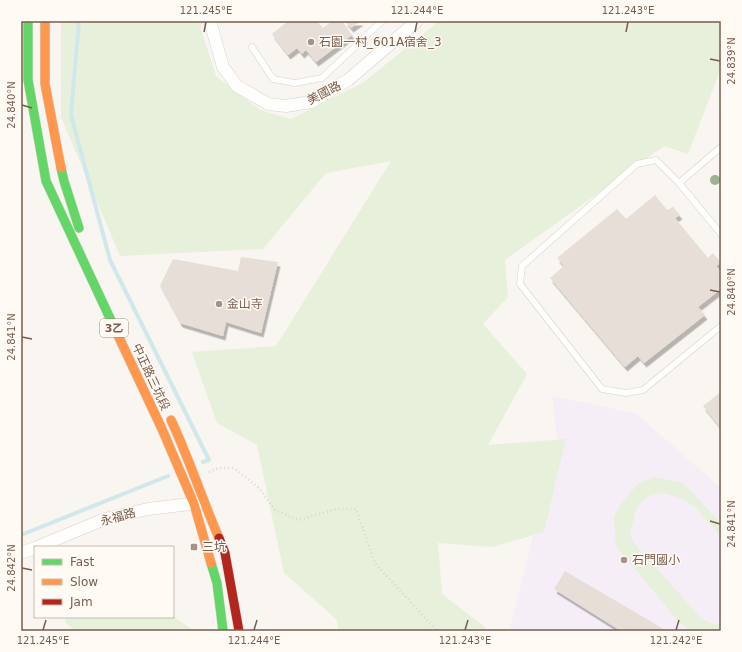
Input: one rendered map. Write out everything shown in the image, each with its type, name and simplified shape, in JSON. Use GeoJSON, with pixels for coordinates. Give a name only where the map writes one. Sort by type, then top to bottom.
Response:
{"type":"FeatureCollection","features":[{"type":"Feature","properties":{"kind":"main road","name":"中正路三坑段"},"geometry":{"type":"LineString","coordinates":[[28,21],[33,81],[46,181],[162,429],[225,553],[239,631]]}},
{"type":"Feature","properties":{"kind":"main road","name":"中正路三坑段"},"geometry":{"type":"LineString","coordinates":[[45,21],[33,81],[78,225],[85,239]]}},
{"type":"Feature","properties":{"kind":"main road","name":"中正路三坑段"},"geometry":{"type":"LineString","coordinates":[[166,409],[186,452],[217,583],[223,631]]}},
{"type":"Feature","properties":{"kind":"street","name":"美國路"},"geometry":{"type":"LineString","coordinates":[[210,21],[223,67],[237,86],[268,104],[286,106],[311,102],[348,80],[417,21]]}},
{"type":"Feature","properties":{"kind":"street","name":"永福路"},"geometry":{"type":"LineString","coordinates":[[38,546],[105,519],[148,509],[199,503]]}},
{"type":"Feature","properties":{"kind":"street","name":"永福路"},"geometry":{"type":"LineString","coordinates":[[21,553],[34,548]]}},
{"type":"Feature","properties":{"kind":"lane"},"geometry":{"type":"LineString","coordinates":[[252,47],[273,79],[295,83],[322,78],[382,21]]}},
{"type":"Feature","properties":{"kind":"lane"},"geometry":{"type":"LineString","coordinates":[[679,183],[721,147]]}},
{"type":"Feature","properties":{"kind":"lane"},"geometry":{"type":"LineString","coordinates":[[721,234],[679,183],[656,160],[637,164],[522,266],[520,284],[602,389],[626,393],[643,390],[721,326]]}},
{"type":"Feature","properties":{"kind":"path"},"geometry":{"type":"LineString","coordinates":[[219,468],[234,468],[260,489],[275,510],[299,520],[336,509],[356,509],[375,563],[437,631]]}},
{"type":"Feature","properties":{"kind":"shaded area","name":"石門國小"},"geometry":{"type":"Polygon","coordinates":[[[552,396],[635,413],[721,488],[721,631],[509,631],[557,439],[552,396]]]}},
{"type":"Feature","properties":{"kind":"green space"},"geometry":{"type":"Polygon","coordinates":[[[61,21],[202,21],[201,29],[216,76],[260,110],[291,119],[364,82],[439,21],[721,21],[721,68],[688,154],[664,146],[505,260],[508,297],[483,324],[527,374],[488,445],[566,439],[544,532],[492,547],[438,543],[442,594],[485,627],[484,631],[339,631],[336,619],[284,573],[257,445],[217,423],[192,352],[276,346],[391,161],[326,173],[263,249],[120,256],[61,117],[61,21]]]}},
{"type":"Feature","properties":{"kind":"green space"},"geometry":{"type":"Polygon","coordinates":[[[653,477],[683,483],[721,523],[721,536],[694,506],[678,497],[663,493],[649,496],[641,502],[635,512],[630,535],[634,543],[702,619],[717,625],[721,624],[721,631],[690,631],[678,621],[616,546],[614,517],[621,503],[638,484],[653,477]]]}},
{"type":"Feature","properties":{"kind":"green space"},"geometry":{"type":"Polygon","coordinates":[[[174,617],[194,631],[75,631],[65,622],[67,618],[174,618],[174,617]]]}},
{"type":"Feature","properties":{"kind":"building","name":"石園一村_601A宿舍_3"},"geometry":{"type":"Polygon","coordinates":[[[288,21],[317,21],[323,28],[332,21],[342,21],[352,35],[316,62],[306,50],[302,54],[297,48],[288,55],[272,34],[288,21]]]}},
{"type":"Feature","properties":{"kind":"building"},"geometry":{"type":"Polygon","coordinates":[[[345,21],[361,21],[351,28],[345,21]]]}},
{"type":"Feature","properties":{"kind":"building"},"geometry":{"type":"Polygon","coordinates":[[[655,195],[667,210],[673,207],[680,215],[675,218],[708,258],[713,253],[721,263],[716,266],[721,272],[721,289],[698,307],[705,315],[644,363],[638,356],[625,367],[550,278],[564,266],[557,258],[617,209],[626,219],[655,195]]]}},
{"type":"Feature","properties":{"kind":"building","name":"金山寺"},"geometry":{"type":"Polygon","coordinates":[[[241,257],[278,262],[261,333],[226,322],[223,336],[180,323],[160,286],[173,259],[238,271],[241,257]]]}},
{"type":"Feature","properties":{"kind":"building"},"geometry":{"type":"Polygon","coordinates":[[[721,392],[721,426],[720,427],[703,406],[721,392]]]}},
{"type":"Feature","properties":{"kind":"building"},"geometry":{"type":"Polygon","coordinates":[[[565,571],[667,631],[621,631],[554,589],[565,571]]]}},
{"type":"Feature","properties":{"kind":"waterway"},"geometry":{"type":"LineString","coordinates":[[79,21],[71,115],[110,260],[209,460],[203,462]]}},
{"type":"Feature","properties":{"kind":"waterway"},"geometry":{"type":"LineString","coordinates":[[21,535],[168,476]]}},
{"type":"Feature","properties":{"kind":"traffic: fast"},"geometry":{"type":"LineString","coordinates":[[28,21],[28,80],[46,181],[115,329]]}},
{"type":"Feature","properties":{"kind":"traffic: fast"},"geometry":{"type":"LineString","coordinates":[[61,168],[79,228]]}},
{"type":"Feature","properties":{"kind":"traffic: fast"},"geometry":{"type":"LineString","coordinates":[[211,563],[217,583],[223,631]]}},
{"type":"Feature","properties":{"kind":"traffic: slow"},"geometry":{"type":"LineString","coordinates":[[45,21],[45,84],[61,168]]}},
{"type":"Feature","properties":{"kind":"traffic: slow"},"geometry":{"type":"LineString","coordinates":[[115,329],[162,429],[194,504],[211,563]]}},
{"type":"Feature","properties":{"kind":"traffic: slow"},"geometry":{"type":"LineString","coordinates":[[171,420],[219,538]]}},
{"type":"Feature","properties":{"kind":"traffic: jam"},"geometry":{"type":"LineString","coordinates":[[219,538],[225,553],[239,631]]}},
{"type":"Feature","properties":{"kind":"place","name":"石園一村_601A宿舍_3"},"geometry":{"type":"Point","coordinates":[311,42]}},
{"type":"Feature","properties":{"kind":"place","name":"金山寺"},"geometry":{"type":"Point","coordinates":[219,304]}},
{"type":"Feature","properties":{"kind":"place","name":"三坑"},"geometry":{"type":"Point","coordinates":[194,547]}},
{"type":"Feature","properties":{"kind":"place","name":"石門國小"},"geometry":{"type":"Point","coordinates":[624,560]}}]}
